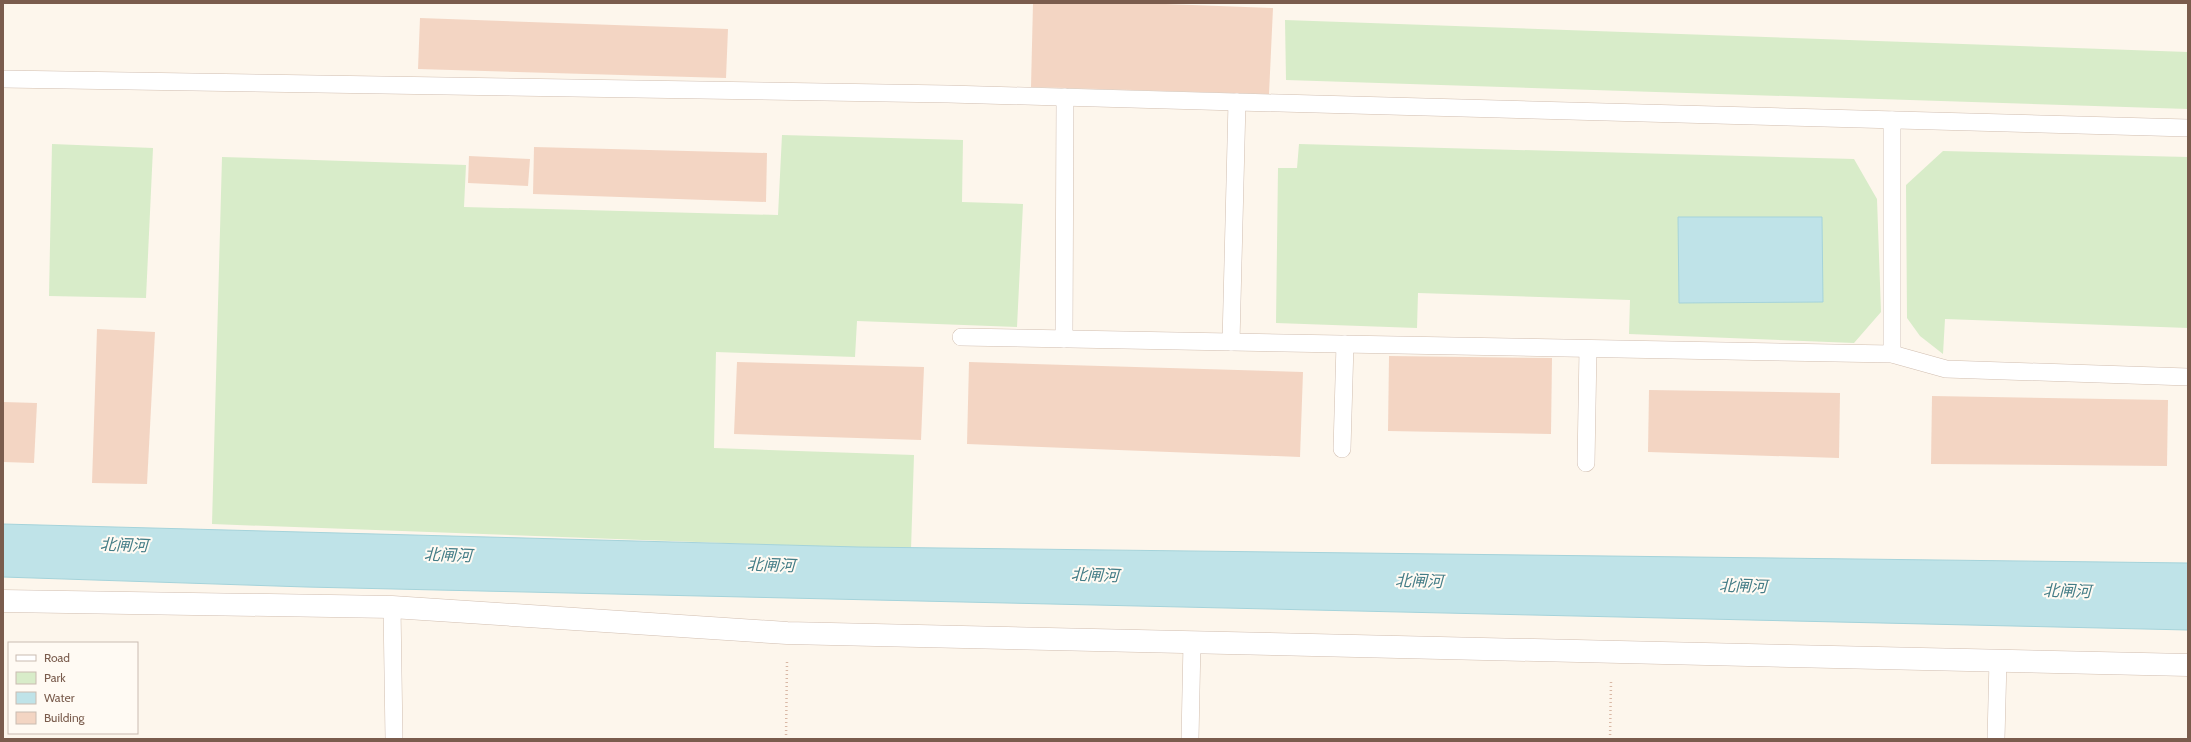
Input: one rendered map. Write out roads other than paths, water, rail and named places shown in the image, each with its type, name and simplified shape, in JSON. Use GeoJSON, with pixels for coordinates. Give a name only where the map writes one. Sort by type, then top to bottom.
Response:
{"type":"FeatureCollection","features":[{"type":"Feature","properties":{"kind":"street"},"geometry":{"type":"LineString","coordinates":[[3,601],[392,607],[787,633],[2188,664]]}},
{"type":"Feature","properties":{"kind":"lane"},"geometry":{"type":"LineString","coordinates":[[3,79],[1065,97],[2188,128]]}},
{"type":"Feature","properties":{"kind":"lane"},"geometry":{"type":"LineString","coordinates":[[1064,339],[1065,97]]}},
{"type":"Feature","properties":{"kind":"lane"},"geometry":{"type":"LineString","coordinates":[[1230,342],[1237,102]]}},
{"type":"Feature","properties":{"kind":"lane"},"geometry":{"type":"LineString","coordinates":[[1892,120],[1892,354]]}},
{"type":"Feature","properties":{"kind":"lane"},"geometry":{"type":"LineString","coordinates":[[961,337],[1892,354],[1946,369],[2188,377]]}},
{"type":"Feature","properties":{"kind":"lane"},"geometry":{"type":"LineString","coordinates":[[1342,449],[1345,344]]}},
{"type":"Feature","properties":{"kind":"lane"},"geometry":{"type":"LineString","coordinates":[[1586,463],[1588,349]]}},
{"type":"Feature","properties":{"kind":"lane"},"geometry":{"type":"LineString","coordinates":[[392,607],[394,739]]}},
{"type":"Feature","properties":{"kind":"lane"},"geometry":{"type":"LineString","coordinates":[[1190,739],[1192,642]]}},
{"type":"Feature","properties":{"kind":"lane"},"geometry":{"type":"LineString","coordinates":[[1996,739],[1998,660]]}},
{"type":"Feature","properties":{"kind":"water"},"geometry":{"type":"Polygon","coordinates":[[[1678,217],[1822,217],[1823,302],[1679,303],[1678,217]]]}},
{"type":"Feature","properties":{"kind":"water","name":"北闸河"},"geometry":{"type":"Polygon","coordinates":[[[3,524],[859,547],[2188,563],[2188,630],[306,587],[3,577],[3,524]]]}}]}
